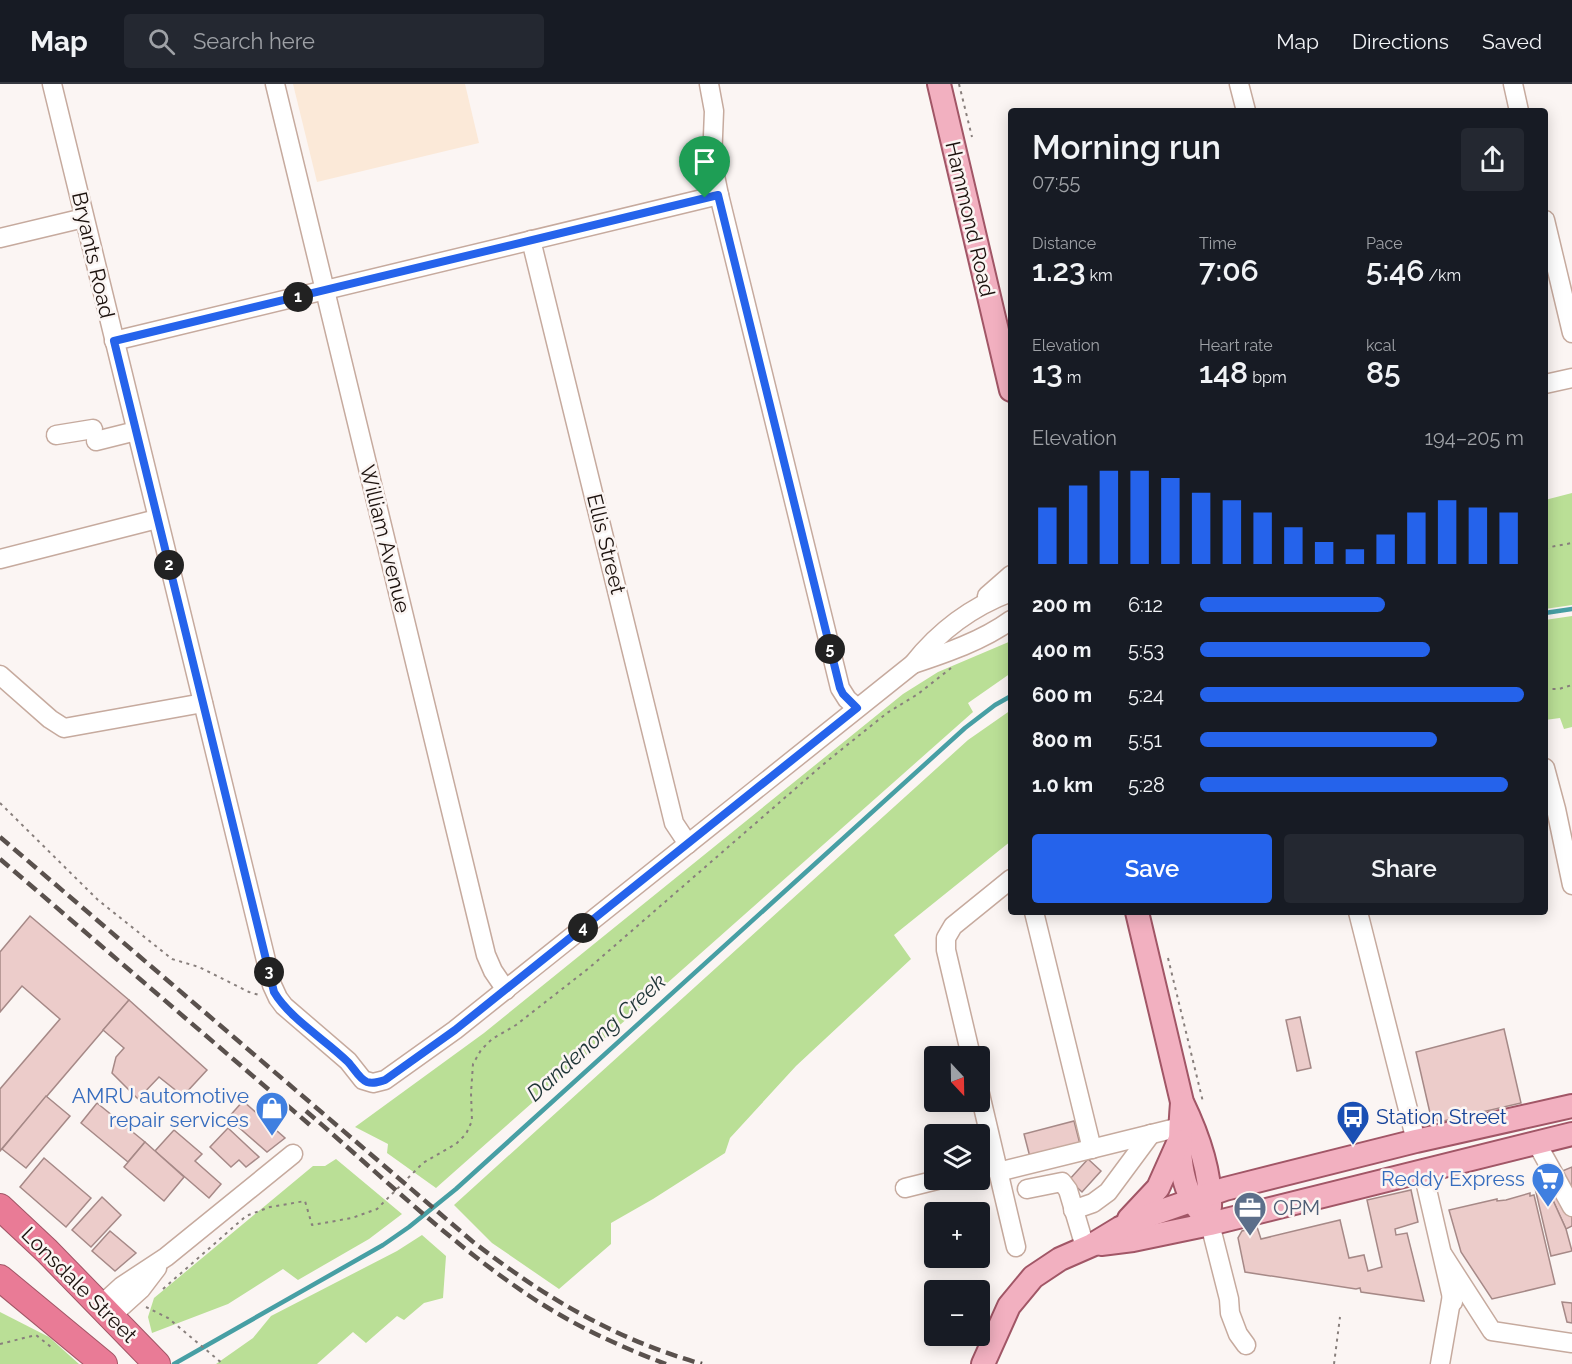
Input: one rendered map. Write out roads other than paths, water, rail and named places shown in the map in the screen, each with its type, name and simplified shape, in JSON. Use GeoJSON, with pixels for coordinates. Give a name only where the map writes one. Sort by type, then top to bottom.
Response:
{"type":"FeatureCollection","features":[{"type":"Feature","properties":{"kind":"highway","name":"Lonsdale Street"},"geometry":{"type":"LineString","coordinates":[[0,1207],[157,1364]]}},
{"type":"Feature","properties":{"kind":"highway","name":"Lonsdale Street"},"geometry":{"type":"LineString","coordinates":[[0,1278],[66,1342],[104,1364]]}},
{"type":"Feature","properties":{"kind":"highway"},"geometry":{"type":"LineString","coordinates":[[66,1342],[104,1312]]}},
{"type":"Feature","properties":{"kind":"main road","name":"Hammond Road"},"geometry":{"type":"LineString","coordinates":[[939,84],[1008,377]]}},
{"type":"Feature","properties":{"kind":"main road"},"geometry":{"type":"LineString","coordinates":[[1138,915],[1182,1102],[1195,1130],[1201,1196],[1210,1224]]}},
{"type":"Feature","properties":{"kind":"main road"},"geometry":{"type":"LineString","coordinates":[[1182,1102],[1180,1133],[1183,1166],[1201,1196]]}},
{"type":"Feature","properties":{"kind":"main road"},"geometry":{"type":"LineString","coordinates":[[983,1364],[999,1324],[1017,1294],[1044,1268],[1120,1228],[1201,1196],[1416,1141],[1572,1106]]}},
{"type":"Feature","properties":{"kind":"main road"},"geometry":{"type":"LineString","coordinates":[[1120,1228],[1155,1191],[1167,1169],[1180,1133]]}},
{"type":"Feature","properties":{"kind":"main road"},"geometry":{"type":"LineString","coordinates":[[1089,1246],[1133,1240],[1210,1224],[1572,1134]]}},
{"type":"Feature","properties":{"kind":"main road"},"geometry":{"type":"LineString","coordinates":[[1416,1141],[1423,1172]]}},
{"type":"Feature","properties":{"kind":"street","name":"Bryants Road"},"geometry":{"type":"LineString","coordinates":[[52,84],[274,992],[284,1006],[348,1061],[363,1080],[373,1083],[385,1080],[506,990]]}},
{"type":"Feature","properties":{"kind":"street","name":"William Avenue"},"geometry":{"type":"LineString","coordinates":[[275,84],[486,955],[493,972],[506,990]]}},
{"type":"Feature","properties":{"kind":"street"},"geometry":{"type":"LineString","coordinates":[[710,84],[714,111],[712,161],[718,195],[840,688],[857,708]]}},
{"type":"Feature","properties":{"kind":"street"},"geometry":{"type":"LineString","coordinates":[[1239,84],[1245,108]]}},
{"type":"Feature","properties":{"kind":"street"},"geometry":{"type":"LineString","coordinates":[[1513,84],[1518,108]]}},
{"type":"Feature","properties":{"kind":"street"},"geometry":{"type":"LineString","coordinates":[[114,341],[718,195]]}},
{"type":"Feature","properties":{"kind":"street"},"geometry":{"type":"LineString","coordinates":[[0,238],[84,218]]}},
{"type":"Feature","properties":{"kind":"street"},"geometry":{"type":"LineString","coordinates":[[1548,233],[1572,333]]}},
{"type":"Feature","properties":{"kind":"street","name":"Ellis Street"},"geometry":{"type":"LineString","coordinates":[[531,240],[674,823],[688,844]]}},
{"type":"Feature","properties":{"kind":"street"},"geometry":{"type":"LineString","coordinates":[[1548,383],[1572,378]]}},
{"type":"Feature","properties":{"kind":"street"},"geometry":{"type":"LineString","coordinates":[[56,435],[95,435],[136,431]]}},
{"type":"Feature","properties":{"kind":"street"},"geometry":{"type":"LineString","coordinates":[[0,559],[157,519]]}},
{"type":"Feature","properties":{"kind":"street"},"geometry":{"type":"LineString","coordinates":[[506,990],[913,664],[935,638],[1008,578]]}},
{"type":"Feature","properties":{"kind":"street"},"geometry":{"type":"LineString","coordinates":[[968,613],[1008,593]]}},
{"type":"Feature","properties":{"kind":"street"},"geometry":{"type":"LineString","coordinates":[[913,664],[943,654],[1008,624]]}},
{"type":"Feature","properties":{"kind":"street"},"geometry":{"type":"LineString","coordinates":[[0,675],[50,719],[64,728],[203,703]]}},
{"type":"Feature","properties":{"kind":"street"},"geometry":{"type":"LineString","coordinates":[[1548,774],[1564,807],[1572,885]]}},
{"type":"Feature","properties":{"kind":"street"},"geometry":{"type":"LineString","coordinates":[[968,1046],[946,950],[946,938],[952,926],[1008,881]]}},
{"type":"Feature","properties":{"kind":"street"},"geometry":{"type":"LineString","coordinates":[[1036,915],[1092,1149]]}},
{"type":"Feature","properties":{"kind":"street"},"geometry":{"type":"LineString","coordinates":[[1359,915],[1416,1141]]}},
{"type":"Feature","properties":{"kind":"street"},"geometry":{"type":"LineString","coordinates":[[983,1112],[991,1169],[1016,1247]]}},
{"type":"Feature","properties":{"kind":"street"},"geometry":{"type":"LineString","coordinates":[[991,1169],[1092,1149],[1151,1134],[1180,1133]]}},
{"type":"Feature","properties":{"kind":"street"},"geometry":{"type":"LineString","coordinates":[[1074,1210],[1093,1203],[1108,1192],[1151,1134]]}},
{"type":"Feature","properties":{"kind":"street"},"geometry":{"type":"LineString","coordinates":[[1536,1142],[1570,1199]]}},
{"type":"Feature","properties":{"kind":"street"},"geometry":{"type":"LineString","coordinates":[[104,1312],[129,1281],[166,1257],[293,1154]]}},
{"type":"Feature","properties":{"kind":"street"},"geometry":{"type":"LineString","coordinates":[[1423,1172],[1453,1298],[1440,1364]]}},
{"type":"Feature","properties":{"kind":"street"},"geometry":{"type":"LineString","coordinates":[[1027,1189],[1062,1182],[1068,1190],[1089,1246]]}},
{"type":"Feature","properties":{"kind":"street"},"geometry":{"type":"LineString","coordinates":[[905,1188],[924,1183]]}},
{"type":"Feature","properties":{"kind":"street"},"geometry":{"type":"LineString","coordinates":[[1210,1224],[1229,1299],[1231,1317],[1238,1334],[1246,1345]]}},
{"type":"Feature","properties":{"kind":"street"},"geometry":{"type":"LineString","coordinates":[[1443,1256],[1491,1331],[1572,1343]]}},
{"type":"Feature","properties":{"kind":"waterway","name":"Dandenong Creek"},"geometry":{"type":"LineString","coordinates":[[1548,613],[1572,609]]}},
{"type":"Feature","properties":{"kind":"waterway","name":"Dandenong Creek"},"geometry":{"type":"LineString","coordinates":[[174,1364],[383,1245],[409,1227],[456,1189],[965,728],[1008,698]]}},
{"type":"Feature","properties":{"kind":"railway"},"geometry":{"type":"LineString","coordinates":[[0,837],[472,1241],[526,1280],[581,1314],[639,1342],[702,1364]]}},
{"type":"Feature","properties":{"kind":"railway"},"geometry":{"type":"LineString","coordinates":[[0,859],[310,1125]]}},
{"type":"Feature","properties":{"kind":"railway"},"geometry":{"type":"LineString","coordinates":[[306,1111],[442,1230],[528,1295],[595,1334],[666,1364]]}},
{"type":"Feature","properties":{"kind":"place","name":"AMRU automotive repair services"},"geometry":{"type":"Point","coordinates":[272,1137]}},
{"type":"Feature","properties":{"kind":"place","name":"Station Street"},"geometry":{"type":"Point","coordinates":[1353,1146]}},
{"type":"Feature","properties":{"kind":"place","name":"Reddy Express"},"geometry":{"type":"Point","coordinates":[1548,1208]}},
{"type":"Feature","properties":{"kind":"place","name":"OPM"},"geometry":{"type":"Point","coordinates":[1250,1237]}}]}
